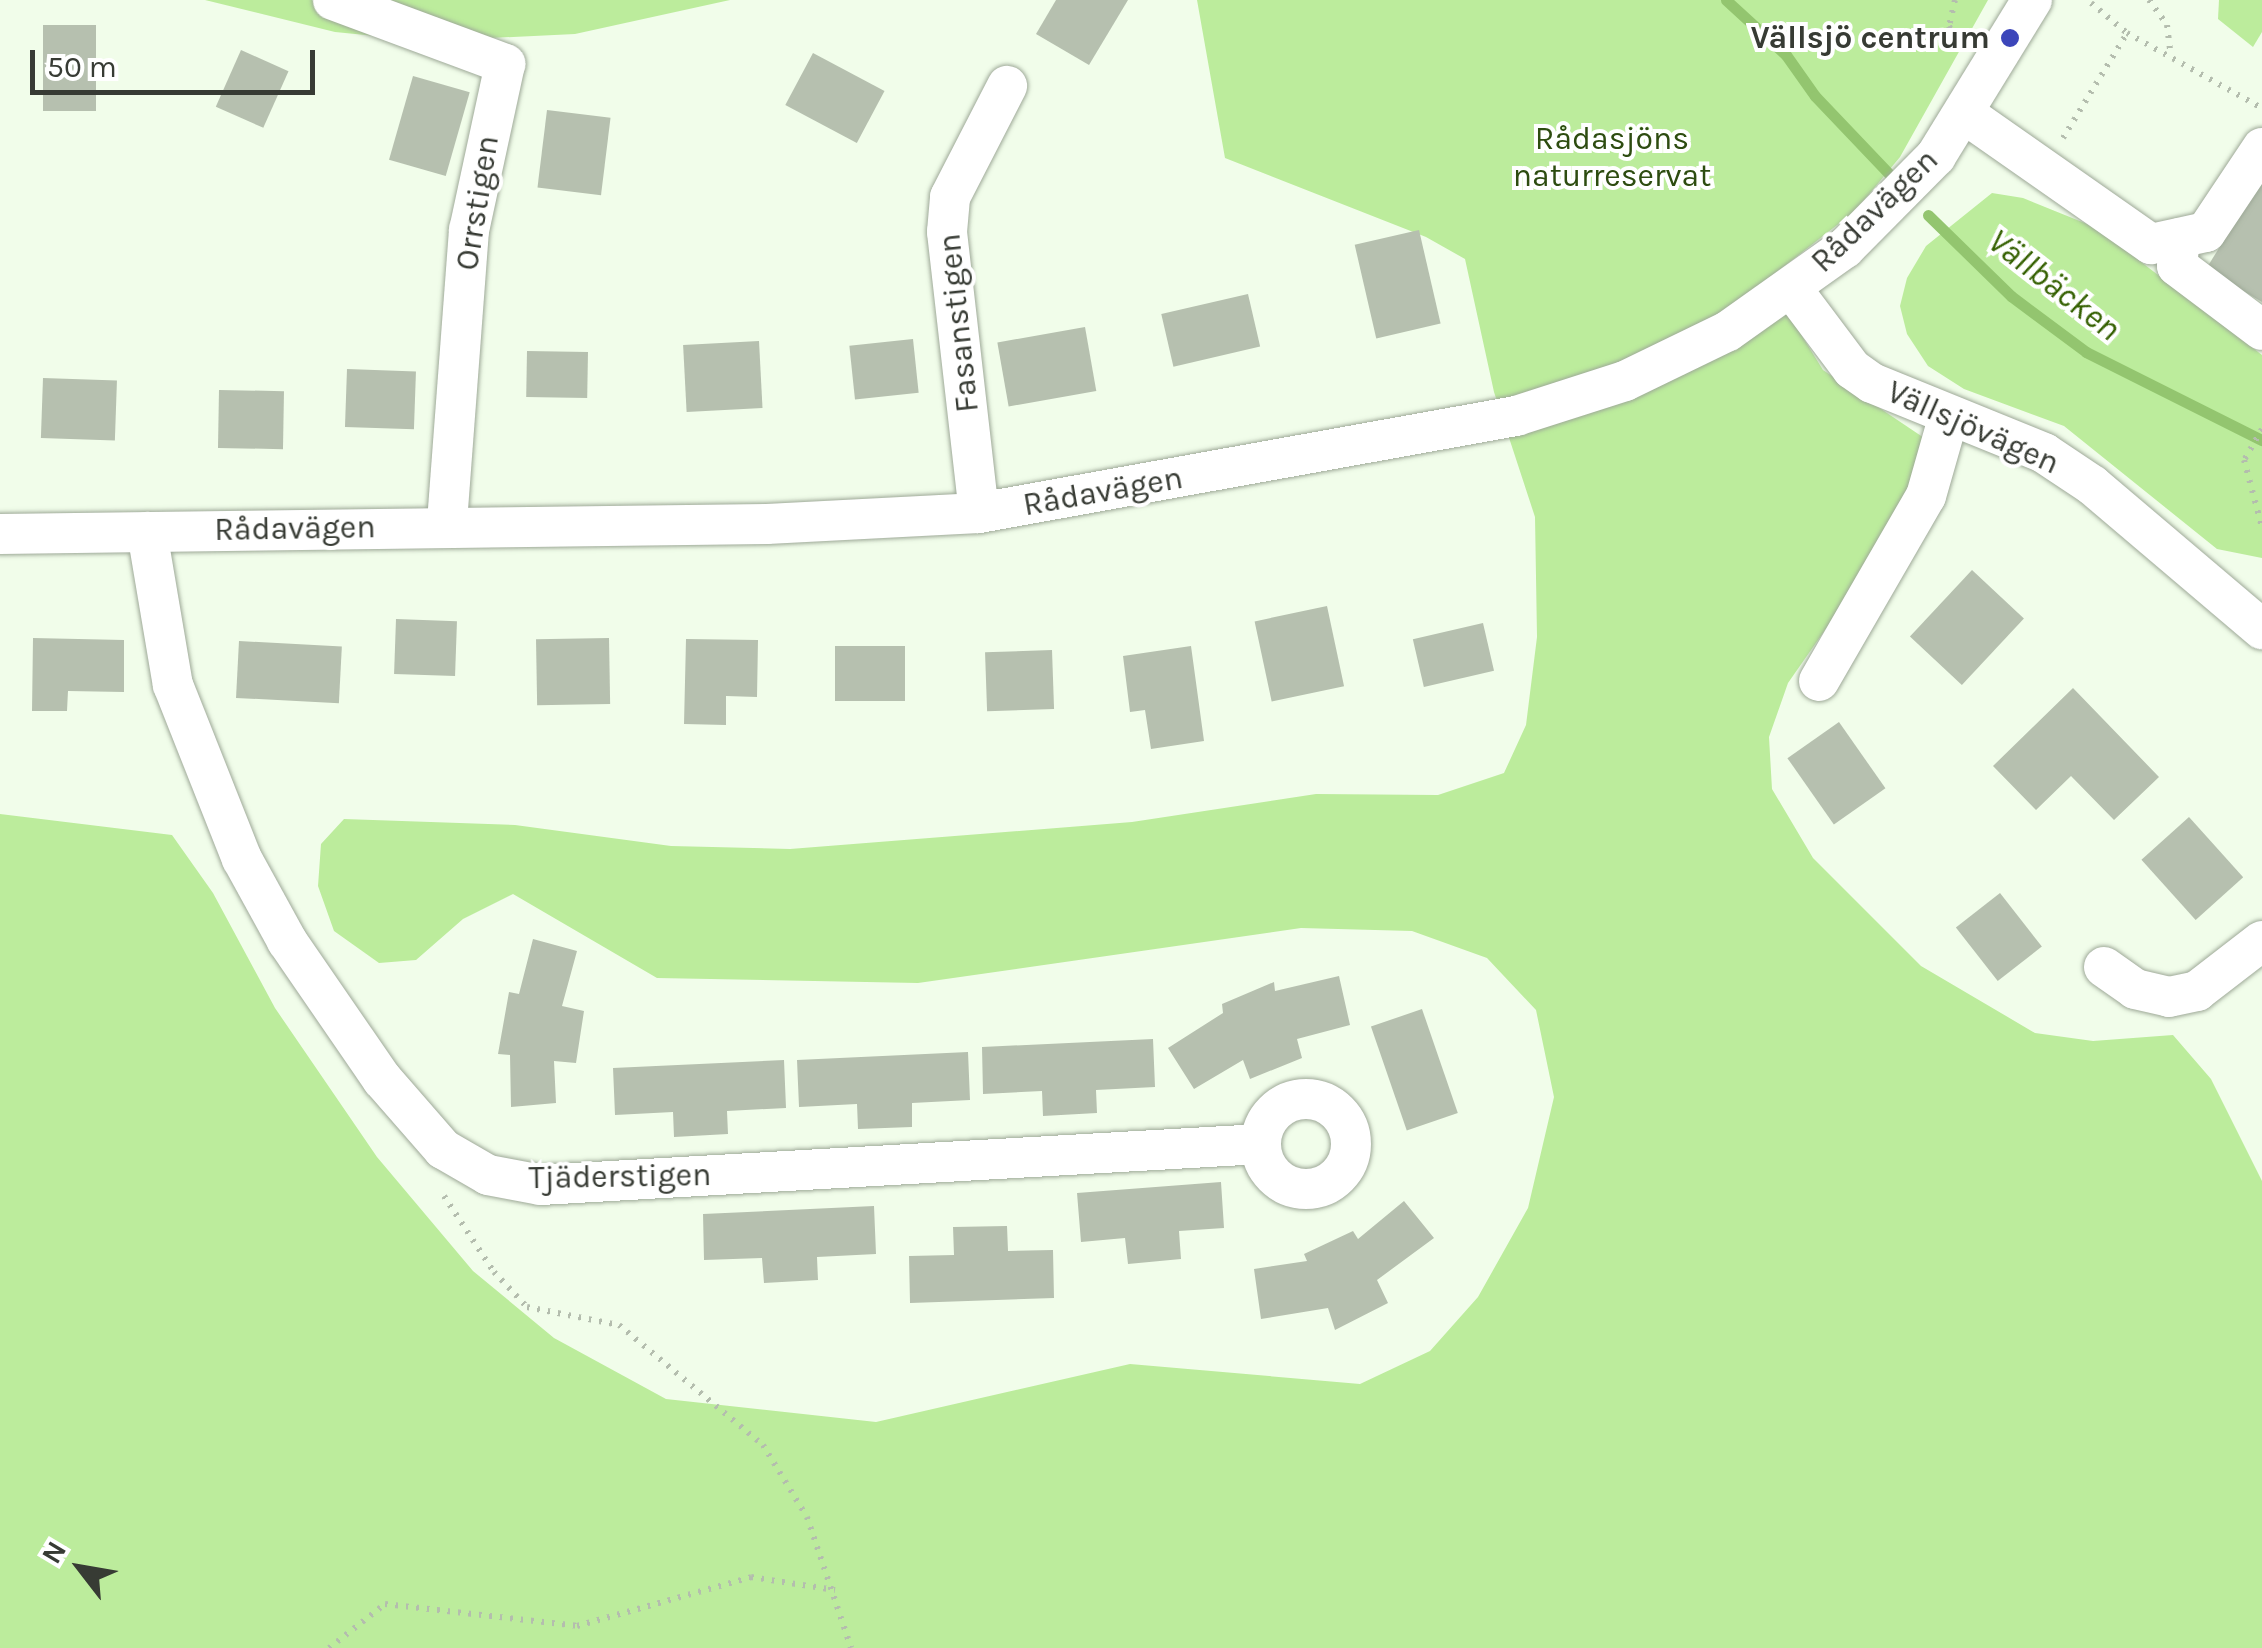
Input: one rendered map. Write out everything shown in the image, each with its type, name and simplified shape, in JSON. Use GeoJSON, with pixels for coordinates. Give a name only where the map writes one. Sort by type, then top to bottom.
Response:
{"type":"FeatureCollection","features":[{"type":"Feature","properties":{"kind":"street","name":"Orrstigen"},"geometry":{"type":"LineString","coordinates":[[333,0],[505,64],[470,230],[447,526]]}},
{"type":"Feature","properties":{"kind":"street","name":"Rådavägen"},"geometry":{"type":"LineString","coordinates":[[0,534],[768,524],[979,513],[1516,416],[1625,380],[1728,332],[1792,288],[1858,235],[1936,156],[2032,0]]}},
{"type":"Feature","properties":{"kind":"street","name":"Fasanstigen"},"geometry":{"type":"LineString","coordinates":[[979,513],[947,232],[950,197],[1007,86]]}},
{"type":"Feature","properties":{"kind":"street"},"geometry":{"type":"LineString","coordinates":[[1965,114],[2166,241],[2176,266],[2262,330]]}},
{"type":"Feature","properties":{"kind":"street"},"geometry":{"type":"LineString","coordinates":[[2166,241],[2206,232],[2262,148]]}},
{"type":"Feature","properties":{"kind":"street","name":"Vällsjövägen"},"geometry":{"type":"LineString","coordinates":[[1792,288],[1852,368],[1949,416],[2027,444],[2092,485],[2262,629]]}},
{"type":"Feature","properties":{"kind":"street"},"geometry":{"type":"LineString","coordinates":[[1818,681],[1926,496],[1949,416]]}},
{"type":"Feature","properties":{"kind":"street","name":"Tjäderstigen"},"geometry":{"type":"LineString","coordinates":[[147,532],[173,685],[242,859],[287,941],[382,1079],[443,1149],[488,1175],[540,1185],[1260,1144]]}},
{"type":"Feature","properties":{"kind":"street"},"geometry":{"type":"LineString","coordinates":[[2104,967],[2135,989],[2169,997],[2196,992],[2262,941]]}},
{"type":"Feature","properties":{"kind":"path"},"geometry":{"type":"LineString","coordinates":[[2150,0],[2168,25],[2171,56]]}},
{"type":"Feature","properties":{"kind":"path"},"geometry":{"type":"LineString","coordinates":[[2092,3],[2127,33],[2262,108]]}},
{"type":"Feature","properties":{"kind":"path"},"geometry":{"type":"LineString","coordinates":[[2046,166],[2127,33]]}},
{"type":"Feature","properties":{"kind":"path"},"geometry":{"type":"LineString","coordinates":[[2262,429],[2244,460],[2262,526]]}},
{"type":"Feature","properties":{"kind":"path"},"geometry":{"type":"LineString","coordinates":[[329,1648],[385,1604],[577,1626],[751,1576],[836,1591]]}},
{"type":"Feature","properties":{"kind":"green space"},"geometry":{"type":"Polygon","coordinates":[[[205,0],[730,0],[575,34],[426,41],[335,32],[205,0]]]}},
{"type":"Feature","properties":{"kind":"green space","name":"Rådasjöns naturreservat"},"geometry":{"type":"Polygon","coordinates":[[[1197,0],[1988,0],[1900,157],[1855,211],[1773,275],[1773,289],[1823,370],[1948,454],[1788,683],[1769,737],[1772,789],[1813,858],[1921,966],[2035,1033],[2093,1041],[2173,1035],[2211,1079],[2262,1181],[2262,1648],[0,1648],[0,814],[172,835],[213,893],[275,1008],[377,1157],[473,1271],[554,1338],[666,1399],[876,1422],[1130,1364],[1360,1384],[1430,1351],[1478,1297],[1528,1208],[1554,1097],[1536,1010],[1487,958],[1412,931],[1301,928],[918,983],[657,978],[513,894],[463,919],[416,960],[379,963],[334,931],[318,886],[321,844],[344,819],[515,825],[671,846],[790,849],[1132,822],[1316,794],[1438,795],[1504,773],[1526,725],[1537,637],[1535,517],[1494,392],[1465,259],[1426,237],[1225,158],[1197,0]]]}},
{"type":"Feature","properties":{"kind":"green space"},"geometry":{"type":"Polygon","coordinates":[[[2219,0],[2262,0],[2262,32],[2253,47],[2218,19],[2219,0]]]}},
{"type":"Feature","properties":{"kind":"green space"},"geometry":{"type":"Polygon","coordinates":[[[1992,193],[2023,198],[2097,228],[2262,355],[2262,558],[2217,549],[2064,426],[1964,389],[1928,366],[1907,334],[1900,306],[1907,278],[1926,246],[1992,193]]]}},
{"type":"Feature","properties":{"kind":"building"},"geometry":{"type":"Polygon","coordinates":[[[1056,0],[1128,0],[1089,65],[1036,34],[1056,0]]]}},
{"type":"Feature","properties":{"kind":"building"},"geometry":{"type":"Polygon","coordinates":[[[43,25],[96,25],[96,111],[43,111],[43,25]]]}},
{"type":"Feature","properties":{"kind":"building"},"geometry":{"type":"Polygon","coordinates":[[[241,50],[289,71],[263,128],[216,107],[241,50]]]}},
{"type":"Feature","properties":{"kind":"building"},"geometry":{"type":"Polygon","coordinates":[[[813,53],[885,91],[857,143],[785,105],[813,53]]]}},
{"type":"Feature","properties":{"kind":"building"},"geometry":{"type":"Polygon","coordinates":[[[413,76],[470,92],[446,176],[389,160],[413,76]]]}},
{"type":"Feature","properties":{"kind":"building"},"geometry":{"type":"Polygon","coordinates":[[[547,110],[611,118],[601,195],[537,187],[547,110]]]}},
{"type":"Feature","properties":{"kind":"building"},"geometry":{"type":"Polygon","coordinates":[[[2262,179],[2262,302],[2206,269],[2262,179]]]}},
{"type":"Feature","properties":{"kind":"building"},"geometry":{"type":"Polygon","coordinates":[[[1419,230],[1441,324],[1376,338],[1355,245],[1419,230]]]}},
{"type":"Feature","properties":{"kind":"building"},"geometry":{"type":"Polygon","coordinates":[[[1248,294],[1260,347],[1173,367],[1161,314],[1248,294]]]}},
{"type":"Feature","properties":{"kind":"building"},"geometry":{"type":"Polygon","coordinates":[[[1085,327],[1096,391],[1009,406],[997,342],[1085,327]]]}},
{"type":"Feature","properties":{"kind":"building"},"geometry":{"type":"Polygon","coordinates":[[[913,339],[919,393],[855,399],[849,346],[913,339]]]}},
{"type":"Feature","properties":{"kind":"building"},"geometry":{"type":"Polygon","coordinates":[[[759,341],[763,408],[687,412],[683,345],[759,341]]]}},
{"type":"Feature","properties":{"kind":"building"},"geometry":{"type":"Polygon","coordinates":[[[527,351],[588,352],[587,398],[526,397],[527,351]]]}},
{"type":"Feature","properties":{"kind":"building"},"geometry":{"type":"Polygon","coordinates":[[[347,369],[416,371],[414,429],[345,427],[347,369]]]}},
{"type":"Feature","properties":{"kind":"building"},"geometry":{"type":"Polygon","coordinates":[[[43,378],[117,381],[115,441],[41,438],[43,378]]]}},
{"type":"Feature","properties":{"kind":"building"},"geometry":{"type":"Polygon","coordinates":[[[219,390],[284,391],[283,449],[218,448],[219,390]]]}},
{"type":"Feature","properties":{"kind":"building"},"geometry":{"type":"Polygon","coordinates":[[[1972,570],[2024,618],[1962,685],[1910,637],[1972,570]]]}},
{"type":"Feature","properties":{"kind":"building"},"geometry":{"type":"Polygon","coordinates":[[[1327,606],[1344,686],[1272,702],[1255,621],[1327,606]]]}},
{"type":"Feature","properties":{"kind":"building"},"geometry":{"type":"Polygon","coordinates":[[[396,619],[457,621],[455,676],[394,674],[396,619]]]}},
{"type":"Feature","properties":{"kind":"building"},"geometry":{"type":"Polygon","coordinates":[[[1483,623],[1494,671],[1424,687],[1413,639],[1483,623]]]}},
{"type":"Feature","properties":{"kind":"building"},"geometry":{"type":"Polygon","coordinates":[[[33,638],[124,640],[124,692],[68,691],[67,711],[32,711],[33,638]]]}},
{"type":"Feature","properties":{"kind":"building"},"geometry":{"type":"Polygon","coordinates":[[[609,638],[610,704],[537,705],[536,639],[609,638]]]}},
{"type":"Feature","properties":{"kind":"building"},"geometry":{"type":"Polygon","coordinates":[[[686,639],[758,640],[757,697],[726,696],[726,725],[684,724],[686,639]]]}},
{"type":"Feature","properties":{"kind":"building"},"geometry":{"type":"Polygon","coordinates":[[[239,641],[342,646],[339,703],[236,698],[239,641]]]}},
{"type":"Feature","properties":{"kind":"building"},"geometry":{"type":"Polygon","coordinates":[[[835,646],[905,646],[905,701],[835,701],[835,646]]]}},
{"type":"Feature","properties":{"kind":"building"},"geometry":{"type":"Polygon","coordinates":[[[1191,646],[1204,741],[1151,749],[1145,710],[1130,712],[1123,656],[1191,646]]]}},
{"type":"Feature","properties":{"kind":"building"},"geometry":{"type":"Polygon","coordinates":[[[1052,650],[1054,709],[987,711],[985,652],[1052,650]]]}},
{"type":"Feature","properties":{"kind":"building"},"geometry":{"type":"Polygon","coordinates":[[[2073,688],[2159,777],[2114,820],[2071,776],[2036,810],[1993,766],[2073,688]]]}},
{"type":"Feature","properties":{"kind":"building"},"geometry":{"type":"Polygon","coordinates":[[[1839,722],[1885,788],[1834,824],[1787,758],[1839,722]]]}},
{"type":"Feature","properties":{"kind":"building"},"geometry":{"type":"Polygon","coordinates":[[[2189,817],[2243,877],[2196,920],[2141,860],[2189,817]]]}},
{"type":"Feature","properties":{"kind":"building"},"geometry":{"type":"Polygon","coordinates":[[[2000,893],[2042,947],[1998,981],[1956,927],[2000,893]]]}},
{"type":"Feature","properties":{"kind":"building"},"geometry":{"type":"Polygon","coordinates":[[[533,939],[577,951],[562,1006],[584,1011],[576,1063],[554,1061],[556,1103],[511,1107],[510,1055],[498,1054],[509,992],[519,994],[533,939]]]}},
{"type":"Feature","properties":{"kind":"building"},"geometry":{"type":"Polygon","coordinates":[[[1339,976],[1350,1025],[1297,1039],[1302,1058],[1250,1079],[1243,1060],[1194,1089],[1168,1048],[1223,1013],[1222,1004],[1274,982],[1275,991],[1339,976]]]}},
{"type":"Feature","properties":{"kind":"building"},"geometry":{"type":"Polygon","coordinates":[[[1422,1009],[1458,1113],[1407,1131],[1371,1027],[1422,1009]]]}},
{"type":"Feature","properties":{"kind":"building"},"geometry":{"type":"Polygon","coordinates":[[[1153,1039],[1155,1087],[1096,1090],[1097,1113],[1043,1116],[1042,1091],[983,1094],[982,1047],[1153,1039]]]}},
{"type":"Feature","properties":{"kind":"building"},"geometry":{"type":"Polygon","coordinates":[[[968,1052],[970,1100],[912,1103],[912,1127],[858,1129],[857,1104],[799,1107],[797,1060],[968,1052]]]}},
{"type":"Feature","properties":{"kind":"building"},"geometry":{"type":"Polygon","coordinates":[[[784,1060],[786,1108],[727,1111],[728,1134],[674,1137],[673,1112],[615,1115],[613,1068],[784,1060]]]}},
{"type":"Feature","properties":{"kind":"building"},"geometry":{"type":"Polygon","coordinates":[[[1221,1182],[1224,1228],[1179,1231],[1181,1259],[1128,1264],[1125,1238],[1081,1242],[1077,1193],[1221,1182]]]}},
{"type":"Feature","properties":{"kind":"building"},"geometry":{"type":"Polygon","coordinates":[[[1404,1201],[1434,1238],[1377,1280],[1388,1303],[1335,1330],[1328,1308],[1261,1319],[1254,1269],[1307,1261],[1304,1254],[1353,1231],[1358,1239],[1404,1201]]]}},
{"type":"Feature","properties":{"kind":"building"},"geometry":{"type":"Polygon","coordinates":[[[874,1206],[876,1254],[817,1257],[818,1280],[764,1283],[762,1258],[704,1260],[703,1214],[874,1206]]]}},
{"type":"Feature","properties":{"kind":"building"},"geometry":{"type":"Polygon","coordinates":[[[1007,1226],[1008,1251],[1053,1250],[1054,1298],[910,1303],[909,1256],[954,1255],[953,1227],[1007,1226]]]}},
{"type":"Feature","properties":{"kind":"waterway","name":"Vällbäcken"},"geometry":{"type":"LineString","coordinates":[[1726,0],[1786,55],[1815,96],[1896,181]]}},
{"type":"Feature","properties":{"kind":"waterway","name":"Vällbäcken"},"geometry":{"type":"LineString","coordinates":[[1928,215],[2011,296],[2086,352],[2262,440]]}},
{"type":"Feature","properties":{"kind":"place","name":"Vällsjö centrum"},"geometry":{"type":"Point","coordinates":[2010,38]}}]}
